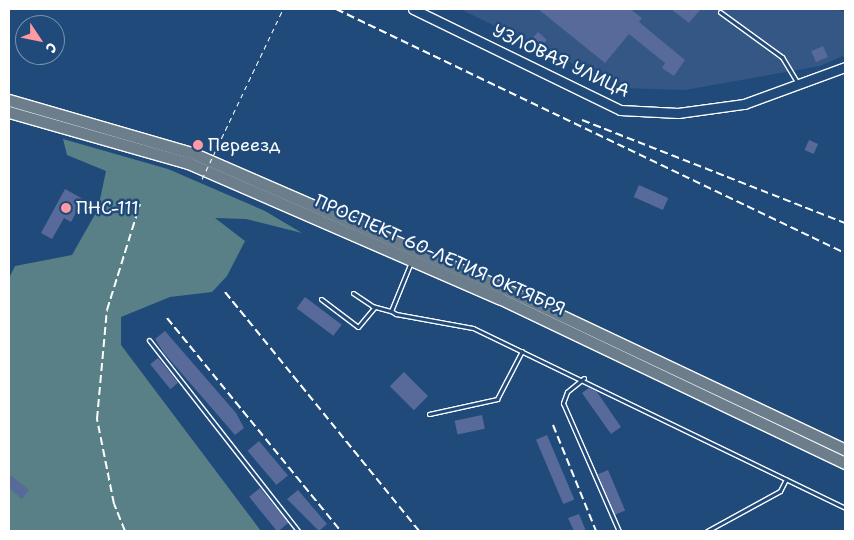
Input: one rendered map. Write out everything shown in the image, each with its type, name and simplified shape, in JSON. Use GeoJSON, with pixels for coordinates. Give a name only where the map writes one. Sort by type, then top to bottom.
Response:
{"type":"FeatureCollection","features":[{"type":"Feature","properties":{"kind":"highway","name":"ПРОСПЕКТ 60-ЛЕТИЯ ОКТЯБРЯ"},"geometry":{"type":"LineString","coordinates":[[9,100],[179,148],[845,450]]}},
{"type":"Feature","properties":{"kind":"highway","name":"ПРОСПЕКТ 60-ЛЕТИЯ ОКТЯБРЯ"},"geometry":{"type":"LineString","coordinates":[[9,112],[188,163],[414,255],[845,462]]}},
{"type":"Feature","properties":{"kind":"street","name":"УЗЛОВАЯ УЛИЦА"},"geometry":{"type":"LineString","coordinates":[[414,9],[620,110],[678,113],[744,104],[799,87],[845,68]]}},
{"type":"Feature","properties":{"kind":"lane"},"geometry":{"type":"LineString","coordinates":[[720,12],[782,57],[794,72],[799,87]]}},
{"type":"Feature","properties":{"kind":"lane"},"geometry":{"type":"LineString","coordinates":[[391,311],[414,255]]}},
{"type":"Feature","properties":{"kind":"lane"},"geometry":{"type":"LineString","coordinates":[[353,293],[375,307],[473,328],[584,378],[845,508]]}},
{"type":"Feature","properties":{"kind":"lane"},"geometry":{"type":"LineString","coordinates":[[321,299],[358,327],[375,307]]}},
{"type":"Feature","properties":{"kind":"lane"},"geometry":{"type":"LineString","coordinates":[[149,340],[298,531]]}},
{"type":"Feature","properties":{"kind":"lane"},"geometry":{"type":"LineString","coordinates":[[429,414],[497,399],[522,351]]}},
{"type":"Feature","properties":{"kind":"lane"},"geometry":{"type":"LineString","coordinates":[[584,378],[567,392],[563,403],[619,531]]}},
{"type":"Feature","properties":{"kind":"lane"},"geometry":{"type":"LineString","coordinates":[[707,531],[780,491],[786,479]]}},
{"type":"Feature","properties":{"kind":"path"},"geometry":{"type":"LineString","coordinates":[[202,180],[284,9]]}},
{"type":"Feature","properties":{"kind":"shaded area"},"geometry":{"type":"Polygon","coordinates":[[[460,9],[834,9],[845,12],[845,55],[820,66],[685,90],[623,88],[460,9]]]}},
{"type":"Feature","properties":{"kind":"green space"},"geometry":{"type":"Polygon","coordinates":[[[63,139],[168,169],[265,211],[302,233],[246,219],[215,218],[245,241],[227,276],[212,292],[170,297],[121,317],[121,345],[261,531],[9,531],[9,278],[15,266],[72,255],[98,209],[106,171],[67,155],[63,139]]]}},
{"type":"Feature","properties":{"kind":"building"},"geometry":{"type":"Polygon","coordinates":[[[538,9],[630,9],[642,18],[639,22],[685,60],[674,76],[662,68],[665,63],[629,34],[605,63],[538,9]]]}},
{"type":"Feature","properties":{"kind":"building"},"geometry":{"type":"Polygon","coordinates":[[[671,9],[701,9],[689,23],[671,9]]]}},
{"type":"Feature","properties":{"kind":"building"},"geometry":{"type":"Polygon","coordinates":[[[538,32],[547,40],[540,48],[531,40],[538,32]]]}},
{"type":"Feature","properties":{"kind":"building"},"geometry":{"type":"Polygon","coordinates":[[[823,46],[828,57],[816,62],[811,51],[823,46]]]}},
{"type":"Feature","properties":{"kind":"building"},"geometry":{"type":"Polygon","coordinates":[[[809,140],[818,144],[814,154],[805,150],[809,140]]]}},
{"type":"Feature","properties":{"kind":"building"},"geometry":{"type":"Polygon","coordinates":[[[639,185],[668,198],[663,210],[634,197],[639,185]]]}},
{"type":"Feature","properties":{"kind":"building","name":"ПНС-111"},"geometry":{"type":"Polygon","coordinates":[[[65,189],[83,199],[71,222],[64,218],[52,239],[41,233],[65,189]]]}},
{"type":"Feature","properties":{"kind":"building"},"geometry":{"type":"Polygon","coordinates":[[[305,297],[342,325],[333,336],[297,308],[305,297]]]}},
{"type":"Feature","properties":{"kind":"building"},"geometry":{"type":"Polygon","coordinates":[[[165,331],[236,413],[244,428],[235,435],[164,353],[155,339],[165,331]]]}},
{"type":"Feature","properties":{"kind":"building"},"geometry":{"type":"Polygon","coordinates":[[[158,358],[178,383],[170,389],[150,364],[158,358]]]}},
{"type":"Feature","properties":{"kind":"building"},"geometry":{"type":"Polygon","coordinates":[[[404,372],[428,396],[414,410],[390,386],[404,372]]]}},
{"type":"Feature","properties":{"kind":"building"},"geometry":{"type":"Polygon","coordinates":[[[589,388],[597,392],[621,427],[611,434],[582,393],[589,388]]]}},
{"type":"Feature","properties":{"kind":"building"},"geometry":{"type":"Polygon","coordinates":[[[482,415],[485,429],[458,435],[455,421],[482,415]]]}},
{"type":"Feature","properties":{"kind":"building"},"geometry":{"type":"Polygon","coordinates":[[[547,435],[574,499],[563,504],[536,440],[547,435]]]}},
{"type":"Feature","properties":{"kind":"building"},"geometry":{"type":"Polygon","coordinates":[[[259,441],[288,475],[276,485],[248,451],[259,441]]]}},
{"type":"Feature","properties":{"kind":"building"},"geometry":{"type":"Polygon","coordinates":[[[608,470],[625,511],[615,515],[598,474],[608,470]]]}},
{"type":"Feature","properties":{"kind":"building"},"geometry":{"type":"Polygon","coordinates":[[[9,474],[29,490],[22,499],[9,488],[9,474]]]}},
{"type":"Feature","properties":{"kind":"building"},"geometry":{"type":"Polygon","coordinates":[[[260,488],[288,523],[277,531],[249,497],[260,488]]]}},
{"type":"Feature","properties":{"kind":"building"},"geometry":{"type":"Polygon","coordinates":[[[298,490],[327,524],[319,531],[287,499],[298,490]]]}},
{"type":"Feature","properties":{"kind":"building"},"geometry":{"type":"Polygon","coordinates":[[[579,514],[586,531],[574,531],[568,518],[579,514]]]}},
{"type":"Feature","properties":{"kind":"railway"},"geometry":{"type":"LineString","coordinates":[[336,9],[845,253]]}},
{"type":"Feature","properties":{"kind":"railway"},"geometry":{"type":"LineString","coordinates":[[582,120],[845,223]]}},
{"type":"Feature","properties":{"kind":"railway"},"geometry":{"type":"LineString","coordinates":[[125,531],[114,504],[97,419],[107,310],[140,204]]}},
{"type":"Feature","properties":{"kind":"railway"},"geometry":{"type":"LineString","coordinates":[[225,292],[419,531]]}},
{"type":"Feature","properties":{"kind":"railway"},"geometry":{"type":"LineString","coordinates":[[167,318],[341,531]]}},
{"type":"Feature","properties":{"kind":"railway"},"geometry":{"type":"LineString","coordinates":[[553,425],[596,531]]}},
{"type":"Feature","properties":{"kind":"place","name":"Переезд"},"geometry":{"type":"Point","coordinates":[198,145]}},
{"type":"Feature","properties":{"kind":"place","name":"ПНС-111"},"geometry":{"type":"Point","coordinates":[66,208]}}]}
